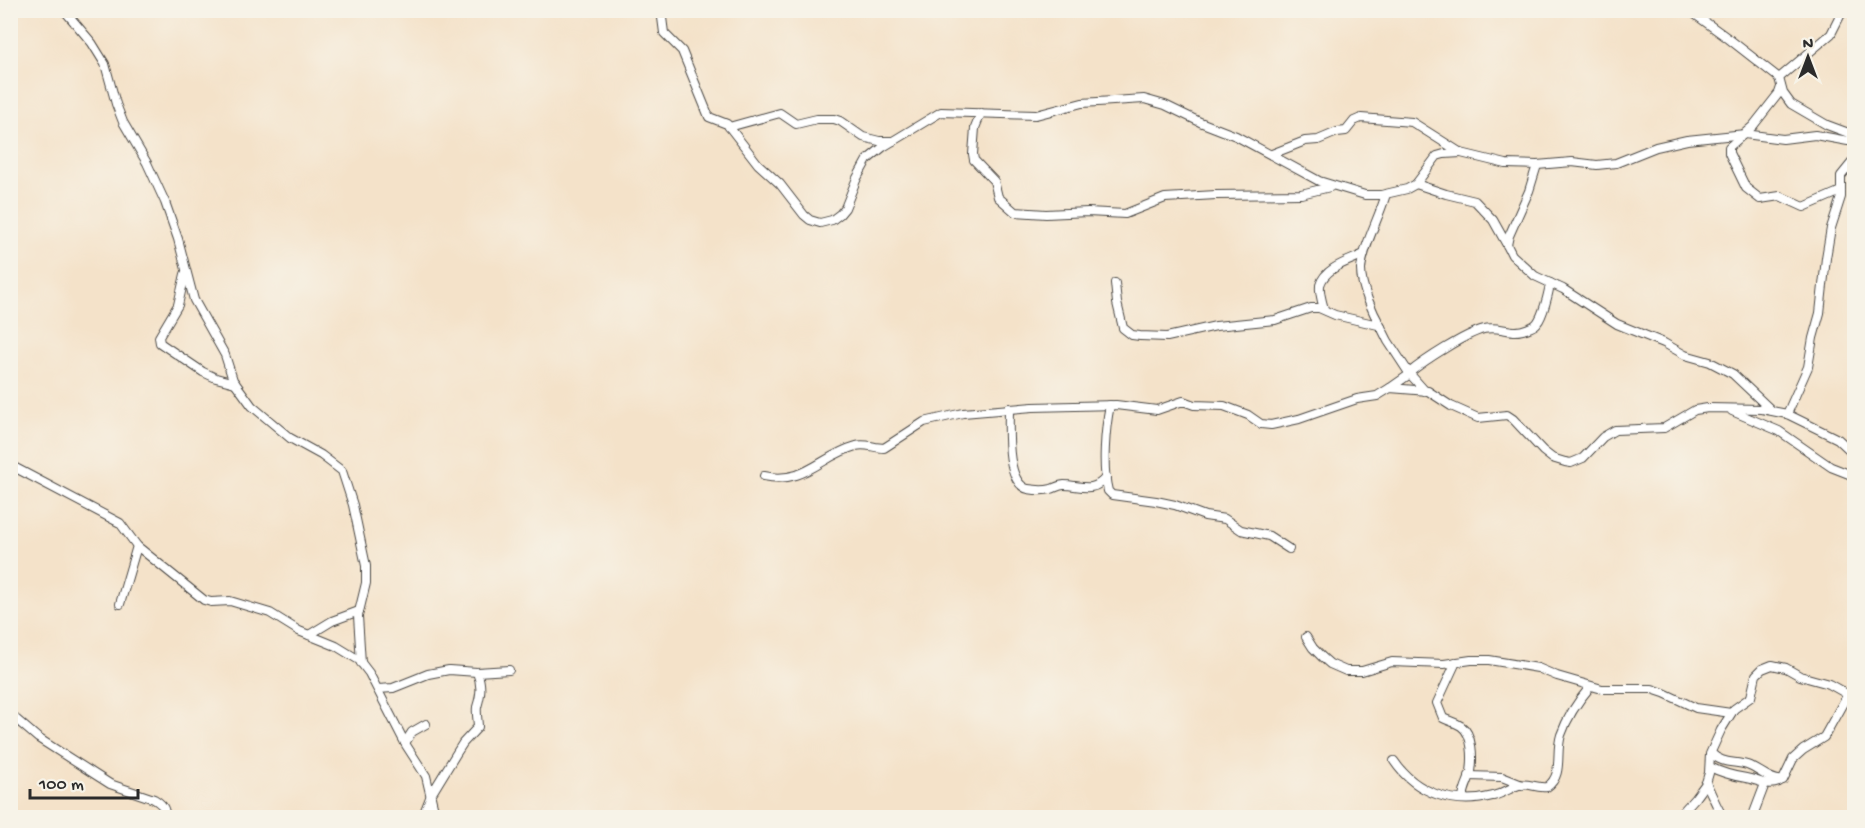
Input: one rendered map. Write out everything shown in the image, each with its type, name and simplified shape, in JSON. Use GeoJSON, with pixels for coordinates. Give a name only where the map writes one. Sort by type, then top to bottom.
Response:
{"type":"FeatureCollection","features":[{"type":"Feature","properties":{"kind":"street"},"geometry":{"type":"LineString","coordinates":[[64,10],[92,43],[105,64],[123,122],[147,163],[165,202],[178,239],[185,273],[194,300],[225,355],[235,383],[252,406],[290,438],[321,455],[342,471],[353,505],[366,566],[366,583],[358,623],[361,663]]}},
{"type":"Feature","properties":{"kind":"street"},"geometry":{"type":"LineString","coordinates":[[661,10],[664,33],[682,51],[708,115],[712,119],[725,123],[758,164],[780,184],[804,215],[819,223],[832,220],[845,208],[867,160],[937,112],[1036,115],[1082,103],[1137,98],[1165,105],[1236,136],[1312,178],[1359,195],[1386,194],[1407,189],[1416,184],[1437,156],[1461,153]]}},
{"type":"Feature","properties":{"kind":"street"},"geometry":{"type":"LineString","coordinates":[[1689,10],[1729,39],[1780,83],[1784,96],[1802,112],[1854,135]]}},
{"type":"Feature","properties":{"kind":"street"},"geometry":{"type":"LineString","coordinates":[[1841,191],[1804,207],[1780,196],[1766,200],[1757,198],[1746,188],[1729,153],[1730,144],[1744,134],[1772,103],[1780,83],[1831,34],[1843,10]]}},
{"type":"Feature","properties":{"kind":"street"},"geometry":{"type":"LineString","coordinates":[[729,127],[780,113],[796,124],[817,119],[834,119],[869,140],[894,141]]}},
{"type":"Feature","properties":{"kind":"street"},"geometry":{"type":"LineString","coordinates":[[981,113],[975,128],[974,160],[994,182],[998,197],[1015,212],[1125,214],[1165,198],[1301,194],[1324,187],[1335,187]]}},
{"type":"Feature","properties":{"kind":"street"},"geometry":{"type":"LineString","coordinates":[[1272,154],[1305,141],[1318,140],[1348,130],[1358,118],[1412,122],[1461,153],[1506,164],[1538,165],[1572,162],[1602,165],[1616,163],[1656,147],[1687,140],[1744,134],[1783,139],[1815,135],[1854,140]]}},
{"type":"Feature","properties":{"kind":"street"},"geometry":{"type":"LineString","coordinates":[[1787,414],[1810,359],[1813,338],[1821,313],[1830,236],[1841,191],[1843,172],[1854,160]]}},
{"type":"Feature","properties":{"kind":"street"},"geometry":{"type":"LineString","coordinates":[[1507,245],[1538,165]]}},
{"type":"Feature","properties":{"kind":"street"},"geometry":{"type":"LineString","coordinates":[[1416,184],[1475,201],[1493,219],[1508,251],[1528,271],[1563,289],[1617,324],[1685,355],[1710,362],[1732,374],[1771,410]]}},
{"type":"Feature","properties":{"kind":"street"},"geometry":{"type":"LineString","coordinates":[[1386,194],[1364,255],[1362,279],[1374,314],[1391,347],[1425,391],[1478,418],[1507,415],[1552,458],[1570,463],[1583,458],[1603,437],[1615,430],[1664,428],[1695,411],[1708,408],[1771,410],[1787,414],[1838,439],[1854,454]]}},
{"type":"Feature","properties":{"kind":"street"},"geometry":{"type":"LineString","coordinates":[[1324,309],[1320,288],[1323,280],[1337,266],[1364,255]]}},
{"type":"Feature","properties":{"kind":"street"},"geometry":{"type":"LineString","coordinates":[[185,273],[178,305],[159,337],[160,343],[203,372],[235,383]]}},
{"type":"Feature","properties":{"kind":"street"},"geometry":{"type":"LineString","coordinates":[[1115,283],[1123,328],[1127,332],[1140,336],[1167,337],[1216,326],[1275,320],[1311,308],[1324,309],[1335,315],[1382,327]]}},
{"type":"Feature","properties":{"kind":"street"},"geometry":{"type":"LineString","coordinates":[[764,476],[779,478],[805,473],[829,458],[863,444],[884,448],[912,428],[934,418],[1009,408],[1123,405],[1157,411],[1183,401],[1194,405],[1216,405],[1248,415],[1261,424],[1271,425],[1356,399],[1377,396],[1468,335],[1483,329],[1517,331],[1532,327],[1538,323],[1550,283]]}},
{"type":"Feature","properties":{"kind":"street"},"geometry":{"type":"LineString","coordinates":[[1390,388],[1425,391]]}},
{"type":"Feature","properties":{"kind":"street"},"geometry":{"type":"LineString","coordinates":[[1110,405],[1107,423],[1106,477],[1108,491],[1112,495],[1175,505],[1205,516],[1225,519],[1241,530],[1269,536],[1289,549]]}},
{"type":"Feature","properties":{"kind":"street"},"geometry":{"type":"LineString","coordinates":[[1009,408],[1012,468],[1015,480],[1022,486],[1041,490],[1062,485],[1083,489],[1098,484],[1106,477]]}},
{"type":"Feature","properties":{"kind":"street"},"geometry":{"type":"LineString","coordinates":[[1727,409],[1779,431],[1831,467],[1854,476]]}},
{"type":"Feature","properties":{"kind":"street"},"geometry":{"type":"LineString","coordinates":[[10,465],[120,523],[136,546],[204,600],[230,601],[270,613],[299,631],[336,646],[361,663],[426,776],[439,818]]}},
{"type":"Feature","properties":{"kind":"street"},"geometry":{"type":"LineString","coordinates":[[120,604],[136,546]]}},
{"type":"Feature","properties":{"kind":"street"},"geometry":{"type":"LineString","coordinates":[[309,635],[332,621],[359,611]]}},
{"type":"Feature","properties":{"kind":"street"},"geometry":{"type":"LineString","coordinates":[[1306,637],[1313,648],[1330,664],[1346,671],[1362,671],[1392,662],[1433,665],[1480,660],[1517,663],[1538,668],[1590,687],[1613,690],[1652,690],[1696,708],[1731,713]]}},
{"type":"Feature","properties":{"kind":"street"},"geometry":{"type":"LineString","coordinates":[[1456,662],[1437,703],[1443,718],[1459,724],[1468,733],[1469,776],[1465,783],[1463,800]]}},
{"type":"Feature","properties":{"kind":"street"},"geometry":{"type":"LineString","coordinates":[[1677,818],[1706,783],[1711,753],[1731,713],[1751,697],[1759,671],[1772,665],[1786,668],[1800,676],[1829,684],[1851,696],[1824,737],[1798,754],[1790,764],[1783,780],[1765,784],[1732,776],[1710,767]]}},
{"type":"Feature","properties":{"kind":"street"},"geometry":{"type":"LineString","coordinates":[[378,689],[393,688],[428,674],[449,670],[477,672],[509,669]]}},
{"type":"Feature","properties":{"kind":"street"},"geometry":{"type":"LineString","coordinates":[[422,818],[431,795],[463,743],[478,728],[477,711],[481,700],[481,689],[477,672]]}},
{"type":"Feature","properties":{"kind":"street"},"geometry":{"type":"LineString","coordinates":[[1469,776],[1502,777],[1543,788],[1552,783],[1558,773],[1558,748],[1561,736],[1578,702],[1590,687]]}},
{"type":"Feature","properties":{"kind":"street"},"geometry":{"type":"LineString","coordinates":[[10,714],[38,738],[110,784],[154,799],[165,810],[165,818]]}},
{"type":"Feature","properties":{"kind":"street"},"geometry":{"type":"LineString","coordinates":[[405,743],[412,732],[426,724]]}},
{"type":"Feature","properties":{"kind":"street"},"geometry":{"type":"LineString","coordinates":[[1711,753],[1720,761],[1748,765],[1780,781]]}},
{"type":"Feature","properties":{"kind":"street"},"geometry":{"type":"LineString","coordinates":[[1394,761],[1408,778],[1422,788],[1463,800],[1496,796],[1522,784]]}},
{"type":"Feature","properties":{"kind":"street"},"geometry":{"type":"LineString","coordinates":[[1706,783],[1724,818]]}},
{"type":"Feature","properties":{"kind":"street"},"geometry":{"type":"LineString","coordinates":[[1752,818],[1765,784]]}}]}
